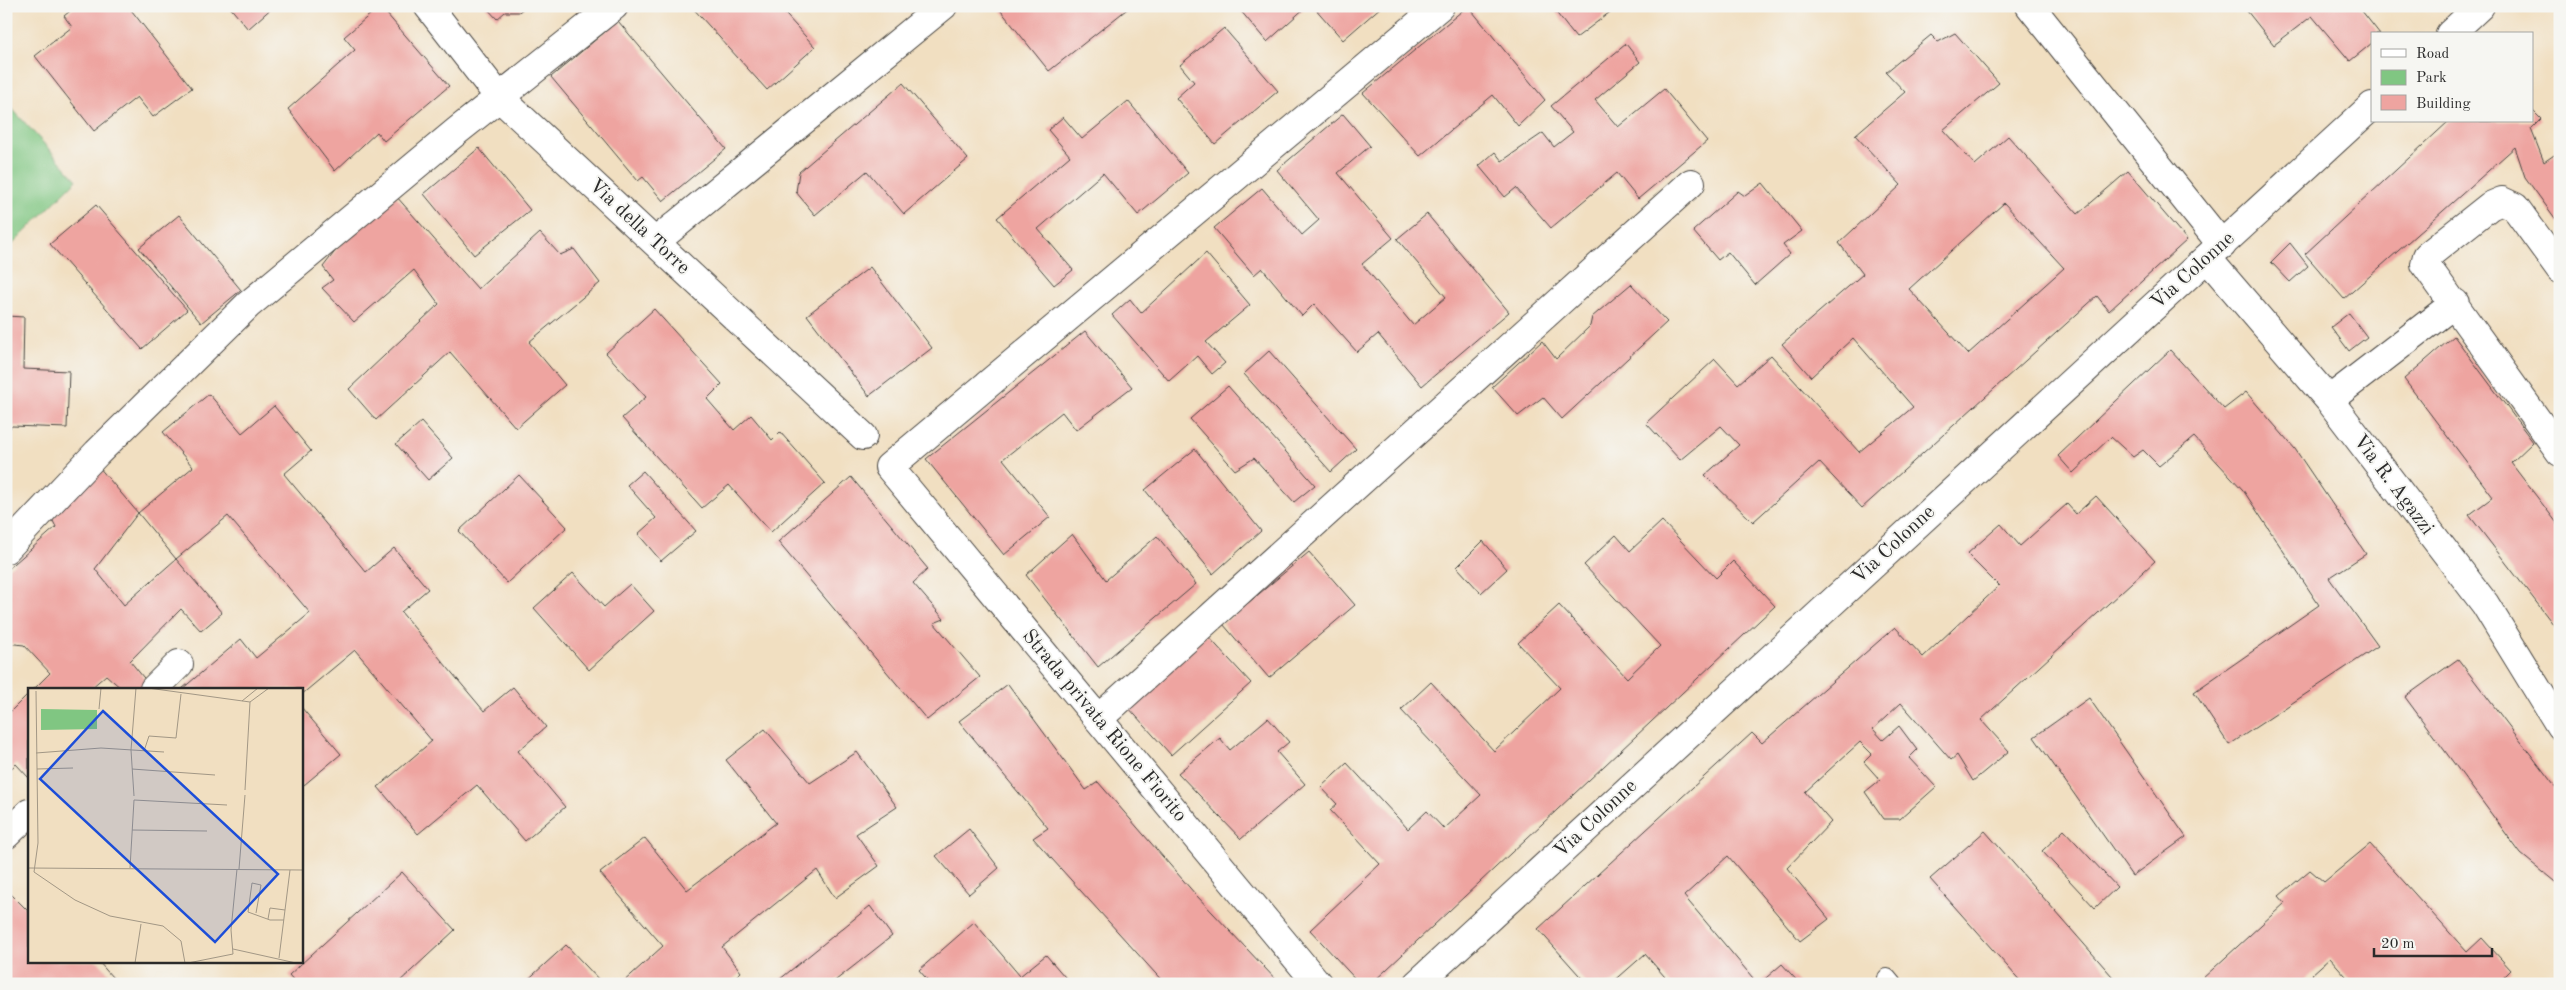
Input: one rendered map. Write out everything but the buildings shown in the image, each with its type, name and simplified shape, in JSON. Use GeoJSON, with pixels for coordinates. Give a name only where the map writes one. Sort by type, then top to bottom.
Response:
{"type":"FeatureCollection","features":[{"type":"Feature","properties":{"kind":"street","name":"Via della Torre"},"geometry":{"type":"LineString","coordinates":[[428,6],[499,97],[863,436]]}},
{"type":"Feature","properties":{"kind":"street"},"geometry":{"type":"LineString","coordinates":[[655,242],[943,6]]}},
{"type":"Feature","properties":{"kind":"street","name":"Strada privata Rione Fiorito"},"geometry":{"type":"LineString","coordinates":[[1318,984],[889,467],[1440,6]]}},
{"type":"Feature","properties":{"kind":"street","name":"Via R. Agazzi"},"geometry":{"type":"LineString","coordinates":[[2030,6],[2214,251],[2485,604],[2560,726]]}},
{"type":"Feature","properties":{"kind":"street"},"geometry":{"type":"LineString","coordinates":[[2452,32],[2480,6]]}},
{"type":"Feature","properties":{"kind":"street"},"geometry":{"type":"LineString","coordinates":[[6,549],[97,453],[248,305],[499,97],[610,8]]}},
{"type":"Feature","properties":{"kind":"street","name":"Via Colonne"},"geometry":{"type":"LineString","coordinates":[[1417,984],[2371,107]]}},
{"type":"Feature","properties":{"kind":"street"},"geometry":{"type":"LineString","coordinates":[[1098,719],[1691,183]]}},
{"type":"Feature","properties":{"kind":"street"},"geometry":{"type":"LineString","coordinates":[[2560,270],[2515,207],[2502,201],[2490,206],[2427,256],[2425,264],[2455,303],[2560,452]]}},
{"type":"Feature","properties":{"kind":"street"},"geometry":{"type":"LineString","coordinates":[[2329,400],[2455,303]]}},
{"type":"Feature","properties":{"kind":"street"},"geometry":{"type":"LineString","coordinates":[[155,688],[179,664]]}},
{"type":"Feature","properties":{"kind":"street"},"geometry":{"type":"LineString","coordinates":[[6,835],[28,813]]}},
{"type":"Feature","properties":{"kind":"green space"},"geometry":{"type":"Polygon","coordinates":[[[6,102],[77,180],[6,251],[6,102]]]}}]}
